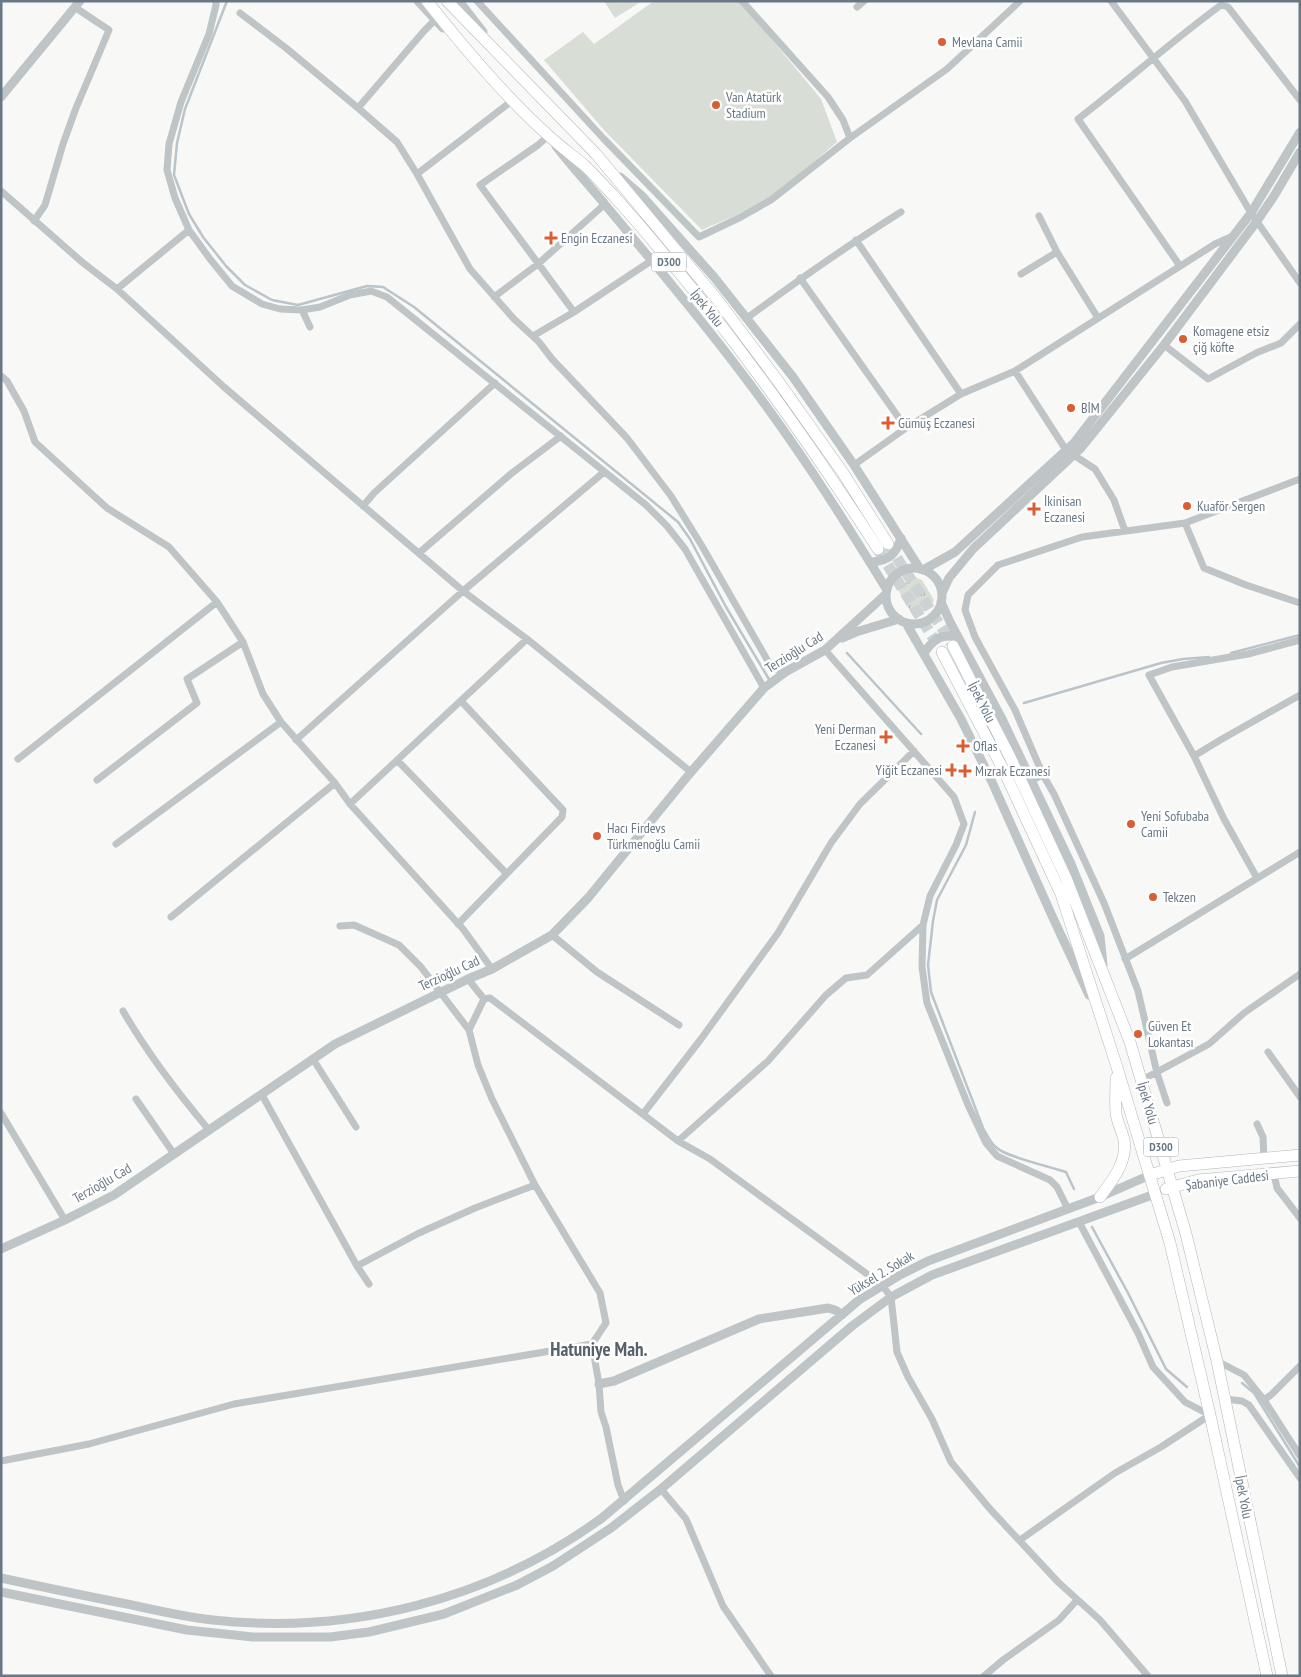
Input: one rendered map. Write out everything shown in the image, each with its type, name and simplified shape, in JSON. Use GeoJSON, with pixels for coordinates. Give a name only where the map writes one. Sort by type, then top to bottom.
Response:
{"type":"FeatureCollection","features":[{"type":"Feature","properties":{"kind":"highway","name":"İpek Yolu"},"geometry":{"type":"LineString","coordinates":[[427,1],[464,47],[513,100],[548,136],[584,166],[613,195],[707,308],[762,379],[883,547],[843,473],[738,326],[596,154],[447,1]]}},
{"type":"Feature","properties":{"kind":"highway","name":"İpek Yolu"},"geometry":{"type":"LineString","coordinates":[[955,641],[1066,878],[1130,1042],[1186,1234],[1217,1361],[1282,1676]]}},
{"type":"Feature","properties":{"kind":"highway","name":"İpek Yolu"},"geometry":{"type":"LineString","coordinates":[[942,652],[1004,772],[1061,894],[1116,1064],[1170,1243],[1267,1676]]}},
{"type":"Feature","properties":{"kind":"highway"},"geometry":{"type":"LineString","coordinates":[[1100,1197],[1117,1172],[1124,1152],[1124,1142],[1116,1114],[1116,1064]]}},
{"type":"Feature","properties":{"kind":"highway"},"geometry":{"type":"LineString","coordinates":[[1150,1175],[1179,1166],[1300,1155]]}},
{"type":"Feature","properties":{"kind":"highway","name":"Şabaniye Caddesi"},"geometry":{"type":"LineString","coordinates":[[1156,1194],[1172,1187],[1198,1180],[1300,1171]]}},
{"type":"Feature","properties":{"kind":"street"},"geometry":{"type":"LineString","coordinates":[[216,1],[209,34],[181,102],[169,144],[167,170],[175,198],[189,230],[210,259],[232,286],[262,304],[280,309],[302,310],[320,307],[350,295],[371,291],[387,297],[646,505],[667,526],[685,549],[764,688]]}},
{"type":"Feature","properties":{"kind":"street"},"geometry":{"type":"LineString","coordinates":[[418,1],[464,47]]}},
{"type":"Feature","properties":{"kind":"street"},"geometry":{"type":"LineString","coordinates":[[460,1],[505,59]]}},
{"type":"Feature","properties":{"kind":"street"},"geometry":{"type":"LineString","coordinates":[[476,1],[603,138],[699,237],[771,200],[850,138],[947,69],[1020,1]]}},
{"type":"Feature","properties":{"kind":"street"},"geometry":{"type":"LineString","coordinates":[[742,1],[828,97],[843,120],[850,138]]}},
{"type":"Feature","properties":{"kind":"street"},"geometry":{"type":"LineString","coordinates":[[856,7],[864,1]]}},
{"type":"Feature","properties":{"kind":"street"},"geometry":{"type":"LineString","coordinates":[[1112,1],[1184,102],[1254,217],[1300,283]]}},
{"type":"Feature","properties":{"kind":"street"},"geometry":{"type":"LineString","coordinates":[[1,97],[78,4],[109,30],[76,108],[45,205],[34,221]]}},
{"type":"Feature","properties":{"kind":"street"},"geometry":{"type":"LineString","coordinates":[[1180,266],[1078,119],[1184,32],[1221,6],[1228,7],[1300,100]]}},
{"type":"Feature","properties":{"kind":"street"},"geometry":{"type":"LineString","coordinates":[[240,13],[286,48],[396,142],[417,174],[470,269],[514,319],[534,336],[552,359],[627,438],[682,513],[769,663],[776,669],[787,671]]}},
{"type":"Feature","properties":{"kind":"street"},"geometry":{"type":"LineString","coordinates":[[358,108],[435,20]]}},
{"type":"Feature","properties":{"kind":"street"},"geometry":{"type":"LineString","coordinates":[[417,174],[513,100]]}},
{"type":"Feature","properties":{"kind":"street"},"geometry":{"type":"LineString","coordinates":[[903,621],[916,624],[932,617],[938,610],[949,578],[973,549],[1075,456],[1164,345],[1254,217],[1300,132]]}},
{"type":"Feature","properties":{"kind":"street"},"geometry":{"type":"LineString","coordinates":[[574,312],[480,185],[538,146],[548,136],[575,171],[605,204],[779,422],[870,562],[887,592],[889,609],[903,621],[924,653],[961,719],[992,782],[1101,1020]]}},
{"type":"Feature","properties":{"kind":"street"},"geometry":{"type":"LineString","coordinates":[[887,592],[890,582],[903,571],[921,569],[955,552],[1066,450],[1234,236],[1274,196],[1300,152]]}},
{"type":"Feature","properties":{"kind":"street"},"geometry":{"type":"LineString","coordinates":[[596,154],[642,196],[685,243],[793,377],[854,465],[921,569],[936,578],[955,641]]}},
{"type":"Feature","properties":{"kind":"street"},"geometry":{"type":"LineString","coordinates":[[1,190],[34,221],[117,290],[224,387],[363,506],[420,552],[463,591],[527,639],[691,772]]}},
{"type":"Feature","properties":{"kind":"street"},"geometry":{"type":"LineString","coordinates":[[494,297],[538,264],[605,204]]}},
{"type":"Feature","properties":{"kind":"street"},"geometry":{"type":"LineString","coordinates":[[747,318],[800,278],[901,212]]}},
{"type":"Feature","properties":{"kind":"street"},"geometry":{"type":"LineString","coordinates":[[1039,216],[1057,252],[1098,318]]}},
{"type":"Feature","properties":{"kind":"street"},"geometry":{"type":"LineString","coordinates":[[117,290],[189,230]]}},
{"type":"Feature","properties":{"kind":"street"},"geometry":{"type":"LineString","coordinates":[[854,465],[906,428],[961,394],[1015,371],[1215,244],[1234,236]]}},
{"type":"Feature","properties":{"kind":"street"},"geometry":{"type":"LineString","coordinates":[[856,240],[961,394]]}},
{"type":"Feature","properties":{"kind":"street"},"geometry":{"type":"LineString","coordinates":[[1021,274],[1057,252]]}},
{"type":"Feature","properties":{"kind":"street"},"geometry":{"type":"LineString","coordinates":[[534,336],[651,261]]}},
{"type":"Feature","properties":{"kind":"street"},"geometry":{"type":"LineString","coordinates":[[800,278],[906,428]]}},
{"type":"Feature","properties":{"kind":"street"},"geometry":{"type":"LineString","coordinates":[[302,310],[310,327]]}},
{"type":"Feature","properties":{"kind":"street"},"geometry":{"type":"LineString","coordinates":[[1164,345],[1208,379],[1256,353],[1281,343],[1300,324]]}},
{"type":"Feature","properties":{"kind":"street"},"geometry":{"type":"LineString","coordinates":[[1015,371],[1066,450]]}},
{"type":"Feature","properties":{"kind":"street"},"geometry":{"type":"LineString","coordinates":[[1,376],[24,411],[35,442],[107,508],[169,547],[217,602],[243,642],[263,694],[281,722],[335,782],[350,804],[458,924],[492,969]]}},
{"type":"Feature","properties":{"kind":"street"},"geometry":{"type":"LineString","coordinates":[[363,506],[374,493],[495,383]]}},
{"type":"Feature","properties":{"kind":"street"},"geometry":{"type":"LineString","coordinates":[[420,552],[512,473],[561,436]]}},
{"type":"Feature","properties":{"kind":"street"},"geometry":{"type":"LineString","coordinates":[[1075,456],[1095,470],[1114,500],[1125,531]]}},
{"type":"Feature","properties":{"kind":"street"},"geometry":{"type":"LineString","coordinates":[[296,740],[463,591],[604,472]]}},
{"type":"Feature","properties":{"kind":"street"},"geometry":{"type":"LineString","coordinates":[[1167,1103],[1157,1073],[1138,991],[1104,903],[1054,794],[1043,775],[1015,710],[975,637],[965,610],[968,596],[998,565],[1082,537],[1185,523],[1300,479]]}},
{"type":"Feature","properties":{"kind":"street"},"geometry":{"type":"LineString","coordinates":[[1185,523],[1204,568],[1246,586],[1300,604]]}},
{"type":"Feature","properties":{"kind":"street"},"geometry":{"type":"LineString","coordinates":[[870,562],[882,561],[891,557],[898,546],[900,538]]}},
{"type":"Feature","properties":{"kind":"street","name":"Terzioğlu Cad"},"geometry":{"type":"LineString","coordinates":[[1,1249],[114,1195],[335,1044],[440,992],[492,969],[552,935],[588,898],[691,772],[764,688],[787,671],[826,650],[887,592]]}},
{"type":"Feature","properties":{"kind":"street"},"geometry":{"type":"LineString","coordinates":[[18,759],[217,602]]}},
{"type":"Feature","properties":{"kind":"street","name":"Terzioğlu Cad"},"geometry":{"type":"LineString","coordinates":[[839,639],[856,632],[903,621]]}},
{"type":"Feature","properties":{"kind":"street"},"geometry":{"type":"LineString","coordinates":[[924,653],[939,637],[950,635],[1002,719],[1071,864],[1100,936],[1103,973]]}},
{"type":"Feature","properties":{"kind":"street"},"geometry":{"type":"LineString","coordinates":[[350,804],[527,639]]}},
{"type":"Feature","properties":{"kind":"street"},"geometry":{"type":"LineString","coordinates":[[1257,878],[1224,820],[1194,756],[1149,675],[1172,667],[1248,654],[1300,640]]}},
{"type":"Feature","properties":{"kind":"street"},"geometry":{"type":"LineString","coordinates":[[97,780],[197,703],[187,679],[243,642]]}},
{"type":"Feature","properties":{"kind":"street"},"geometry":{"type":"LineString","coordinates":[[826,650],[954,797],[964,824],[956,845],[930,896],[923,925],[922,967],[926,1003],[986,1143],[997,1156],[1050,1180],[1057,1187],[1068,1209]]}},
{"type":"Feature","properties":{"kind":"street"},"geometry":{"type":"LineString","coordinates":[[1194,756],[1300,695]]}},
{"type":"Feature","properties":{"kind":"street"},"geometry":{"type":"LineString","coordinates":[[458,924],[562,817],[563,810],[461,701]]}},
{"type":"Feature","properties":{"kind":"street"},"geometry":{"type":"LineString","coordinates":[[116,844],[281,722]]}},
{"type":"Feature","properties":{"kind":"street"},"geometry":{"type":"LineString","coordinates":[[642,1114],[701,1039],[778,932],[831,843],[860,804],[914,751]]}},
{"type":"Feature","properties":{"kind":"street"},"geometry":{"type":"LineString","coordinates":[[398,761],[506,873]]}},
{"type":"Feature","properties":{"kind":"street"},"geometry":{"type":"LineString","coordinates":[[1032,780],[1043,775]]}},
{"type":"Feature","properties":{"kind":"street"},"geometry":{"type":"LineString","coordinates":[[171,917],[335,782]]}},
{"type":"Feature","properties":{"kind":"street"},"geometry":{"type":"LineString","coordinates":[[1125,959],[1300,852]]}},
{"type":"Feature","properties":{"kind":"street"},"geometry":{"type":"LineString","coordinates":[[340,926],[354,925],[399,945],[420,966],[469,1030],[481,1074],[535,1185],[600,1293],[606,1324],[592,1344],[599,1384],[601,1412],[618,1485],[624,1501]]}},
{"type":"Feature","properties":{"kind":"street"},"geometry":{"type":"LineString","coordinates":[[678,1141],[768,1060],[826,995],[846,978],[867,975],[923,925]]}},
{"type":"Feature","properties":{"kind":"street"},"geometry":{"type":"LineString","coordinates":[[552,935],[597,972],[679,1025]]}},
{"type":"Feature","properties":{"kind":"street"},"geometry":{"type":"LineString","coordinates":[[1142,1080],[1208,1044],[1244,1013],[1300,974]]}},
{"type":"Feature","properties":{"kind":"street"},"geometry":{"type":"LineString","coordinates":[[468,979],[484,999]]}},
{"type":"Feature","properties":{"kind":"street"},"geometry":{"type":"LineString","coordinates":[[484,999],[490,998],[678,1141],[710,1159],[882,1285],[891,1296],[897,1352],[952,1462],[990,1509],[1077,1600],[1100,1620],[1148,1676]]}},
{"type":"Feature","properties":{"kind":"street"},"geometry":{"type":"LineString","coordinates":[[469,1030],[484,999]]}},
{"type":"Feature","properties":{"kind":"street"},"geometry":{"type":"LineString","coordinates":[[123,1011],[142,1044],[175,1089],[209,1130]]}},
{"type":"Feature","properties":{"kind":"street"},"geometry":{"type":"LineString","coordinates":[[1268,1052],[1300,1097]]}},
{"type":"Feature","properties":{"kind":"street"},"geometry":{"type":"LineString","coordinates":[[313,1059],[356,1126]]}},
{"type":"Feature","properties":{"kind":"street"},"geometry":{"type":"LineString","coordinates":[[262,1095],[357,1266],[369,1284]]}},
{"type":"Feature","properties":{"kind":"street"},"geometry":{"type":"LineString","coordinates":[[136,1099],[174,1154]]}},
{"type":"Feature","properties":{"kind":"street"},"geometry":{"type":"LineString","coordinates":[[1,1113],[65,1220]]}},
{"type":"Feature","properties":{"kind":"street"},"geometry":{"type":"LineString","coordinates":[[1257,1124],[1263,1137],[1264,1159]]}},
{"type":"Feature","properties":{"kind":"street"},"geometry":{"type":"LineString","coordinates":[[1274,1174],[1278,1188],[1300,1218]]}},
{"type":"Feature","properties":{"kind":"street","name":"Yüksel 2. Sokak"},"geometry":{"type":"LineString","coordinates":[[599,1384],[614,1381],[759,1319],[828,1308],[842,1315],[859,1300],[882,1285],[928,1261],[1100,1197],[1150,1175]]}},
{"type":"Feature","properties":{"kind":"street"},"geometry":{"type":"LineString","coordinates":[[357,1266],[419,1233],[475,1208],[535,1185]]}},
{"type":"Feature","properties":{"kind":"street","name":"Yüksel 2. Sokak"},"geometry":{"type":"LineString","coordinates":[[1,1592],[187,1630],[234,1636],[312,1637],[369,1632],[444,1614],[517,1585],[584,1548],[661,1490],[852,1326],[891,1296],[940,1272],[1156,1194]]}},
{"type":"Feature","properties":{"kind":"street"},"geometry":{"type":"LineString","coordinates":[[1020,1540],[1115,1473],[1161,1447],[1210,1415],[1185,1402],[1153,1368],[1138,1332],[1079,1222]]}},
{"type":"Feature","properties":{"kind":"street"},"geometry":{"type":"LineString","coordinates":[[1,1578],[184,1616],[253,1624],[292,1624],[367,1617],[431,1602],[494,1580],[579,1535],[624,1501],[842,1315]]}},
{"type":"Feature","properties":{"kind":"street"},"geometry":{"type":"LineString","coordinates":[[1,1461],[89,1444],[234,1404],[592,1344]]}},
{"type":"Feature","properties":{"kind":"street"},"geometry":{"type":"LineString","coordinates":[[1217,1361],[1244,1375],[1264,1400],[1300,1456]]}},
{"type":"Feature","properties":{"kind":"street"},"geometry":{"type":"LineString","coordinates":[[1264,1400],[1300,1366]]}},
{"type":"Feature","properties":{"kind":"street"},"geometry":{"type":"LineString","coordinates":[[1225,1399],[1242,1401],[1249,1405],[1300,1478]]}},
{"type":"Feature","properties":{"kind":"street"},"geometry":{"type":"LineString","coordinates":[[661,1490],[686,1519],[723,1606],[771,1676]]}},
{"type":"Feature","properties":{"kind":"street"},"geometry":{"type":"LineString","coordinates":[[984,1676],[1058,1620],[1077,1600]]}},
{"type":"Feature","properties":{"kind":"green space"},"geometry":{"type":"Polygon","coordinates":[[[604,1],[642,1],[615,18],[604,1]]]}},
{"type":"Feature","properties":{"kind":"green space"},"geometry":{"type":"Polygon","coordinates":[[[654,1],[740,1],[821,99],[837,142],[787,185],[762,203],[702,230],[604,130],[544,60],[583,32],[594,44],[654,1]]]}},
{"type":"Feature","properties":{"kind":"green space"},"geometry":{"type":"Polygon","coordinates":[[[915,577],[922,580],[934,600],[928,609],[919,613],[915,613],[908,607],[899,591],[905,583],[915,577]]]}},
{"type":"Feature","properties":{"kind":"waterway"},"geometry":{"type":"LineString","coordinates":[[227,1],[185,109],[177,143],[174,175],[189,214],[203,237],[226,266],[245,285],[272,300],[298,305],[367,286],[383,287],[414,307],[678,522],[690,539],[726,607],[770,681]]}},
{"type":"Feature","properties":{"kind":"waterway"},"geometry":{"type":"LineString","coordinates":[[1231,653],[1300,635]]}},
{"type":"Feature","properties":{"kind":"waterway"},"geometry":{"type":"LineString","coordinates":[[847,653],[921,734]]}},
{"type":"Feature","properties":{"kind":"waterway"},"geometry":{"type":"LineString","coordinates":[[1024,703],[1161,663],[1209,657]]}},
{"type":"Feature","properties":{"kind":"waterway"},"geometry":{"type":"LineString","coordinates":[[975,812],[966,845],[937,900],[928,965],[931,992],[983,1128],[991,1142],[997,1148],[1010,1155],[1066,1172],[1074,1189]]}},
{"type":"Feature","properties":{"kind":"waterway"},"geometry":{"type":"LineString","coordinates":[[1092,1227],[1166,1369],[1187,1387]]}},
{"type":"Feature","properties":{"kind":"waterway"},"geometry":{"type":"LineString","coordinates":[[1242,1383],[1254,1393],[1300,1467]]}},
{"type":"Feature","properties":{"kind":"tunnel"},"geometry":{"type":"LineString","coordinates":[[888,544],[952,644]]}},
{"type":"Feature","properties":{"kind":"tunnel"},"geometry":{"type":"LineString","coordinates":[[879,551],[942,652]]}},
{"type":"Feature","properties":{"kind":"place","name":"Mevlana Camii"},"geometry":{"type":"Point","coordinates":[942,42]}},
{"type":"Feature","properties":{"kind":"place","name":"Van Atatürk Stadium"},"geometry":{"type":"Point","coordinates":[716,105]}},
{"type":"Feature","properties":{"kind":"place","name":"Engin Eczanesi"},"geometry":{"type":"Point","coordinates":[551,238]}},
{"type":"Feature","properties":{"kind":"place","name":"Komagene etsiz çiğ köfte"},"geometry":{"type":"Point","coordinates":[1183,339]}},
{"type":"Feature","properties":{"kind":"place","name":"BİM"},"geometry":{"type":"Point","coordinates":[1071,408]}},
{"type":"Feature","properties":{"kind":"place","name":"Gümüş Eczanesi"},"geometry":{"type":"Point","coordinates":[888,423]}},
{"type":"Feature","properties":{"kind":"place","name":"Kuaför Sergen"},"geometry":{"type":"Point","coordinates":[1187,506]}},
{"type":"Feature","properties":{"kind":"place","name":"İkinisan Eczanesi"},"geometry":{"type":"Point","coordinates":[1034,509]}},
{"type":"Feature","properties":{"kind":"place","name":"Yeni Derman Eczanesi"},"geometry":{"type":"Point","coordinates":[886,737]}},
{"type":"Feature","properties":{"kind":"place","name":"Oflas"},"geometry":{"type":"Point","coordinates":[963,746]}},
{"type":"Feature","properties":{"kind":"place","name":"Yiğit Eczanesi"},"geometry":{"type":"Point","coordinates":[952,770]}},
{"type":"Feature","properties":{"kind":"place","name":"Mızrak Eczanesi"},"geometry":{"type":"Point","coordinates":[965,771]}},
{"type":"Feature","properties":{"kind":"place","name":"Yeni Sofubaba Camii"},"geometry":{"type":"Point","coordinates":[1131,824]}},
{"type":"Feature","properties":{"kind":"place","name":"Hacı Firdevs Türkmenoğlu Camii"},"geometry":{"type":"Point","coordinates":[597,836]}},
{"type":"Feature","properties":{"kind":"place","name":"Tekzen"},"geometry":{"type":"Point","coordinates":[1153,897]}},
{"type":"Feature","properties":{"kind":"place","name":"Güven Et Lokantası"},"geometry":{"type":"Point","coordinates":[1138,1034]}},
{"type":"Feature","properties":{"kind":"district","name":"Hatuniye Mah."},"geometry":{"type":"Point","coordinates":[599,1349]}}]}
